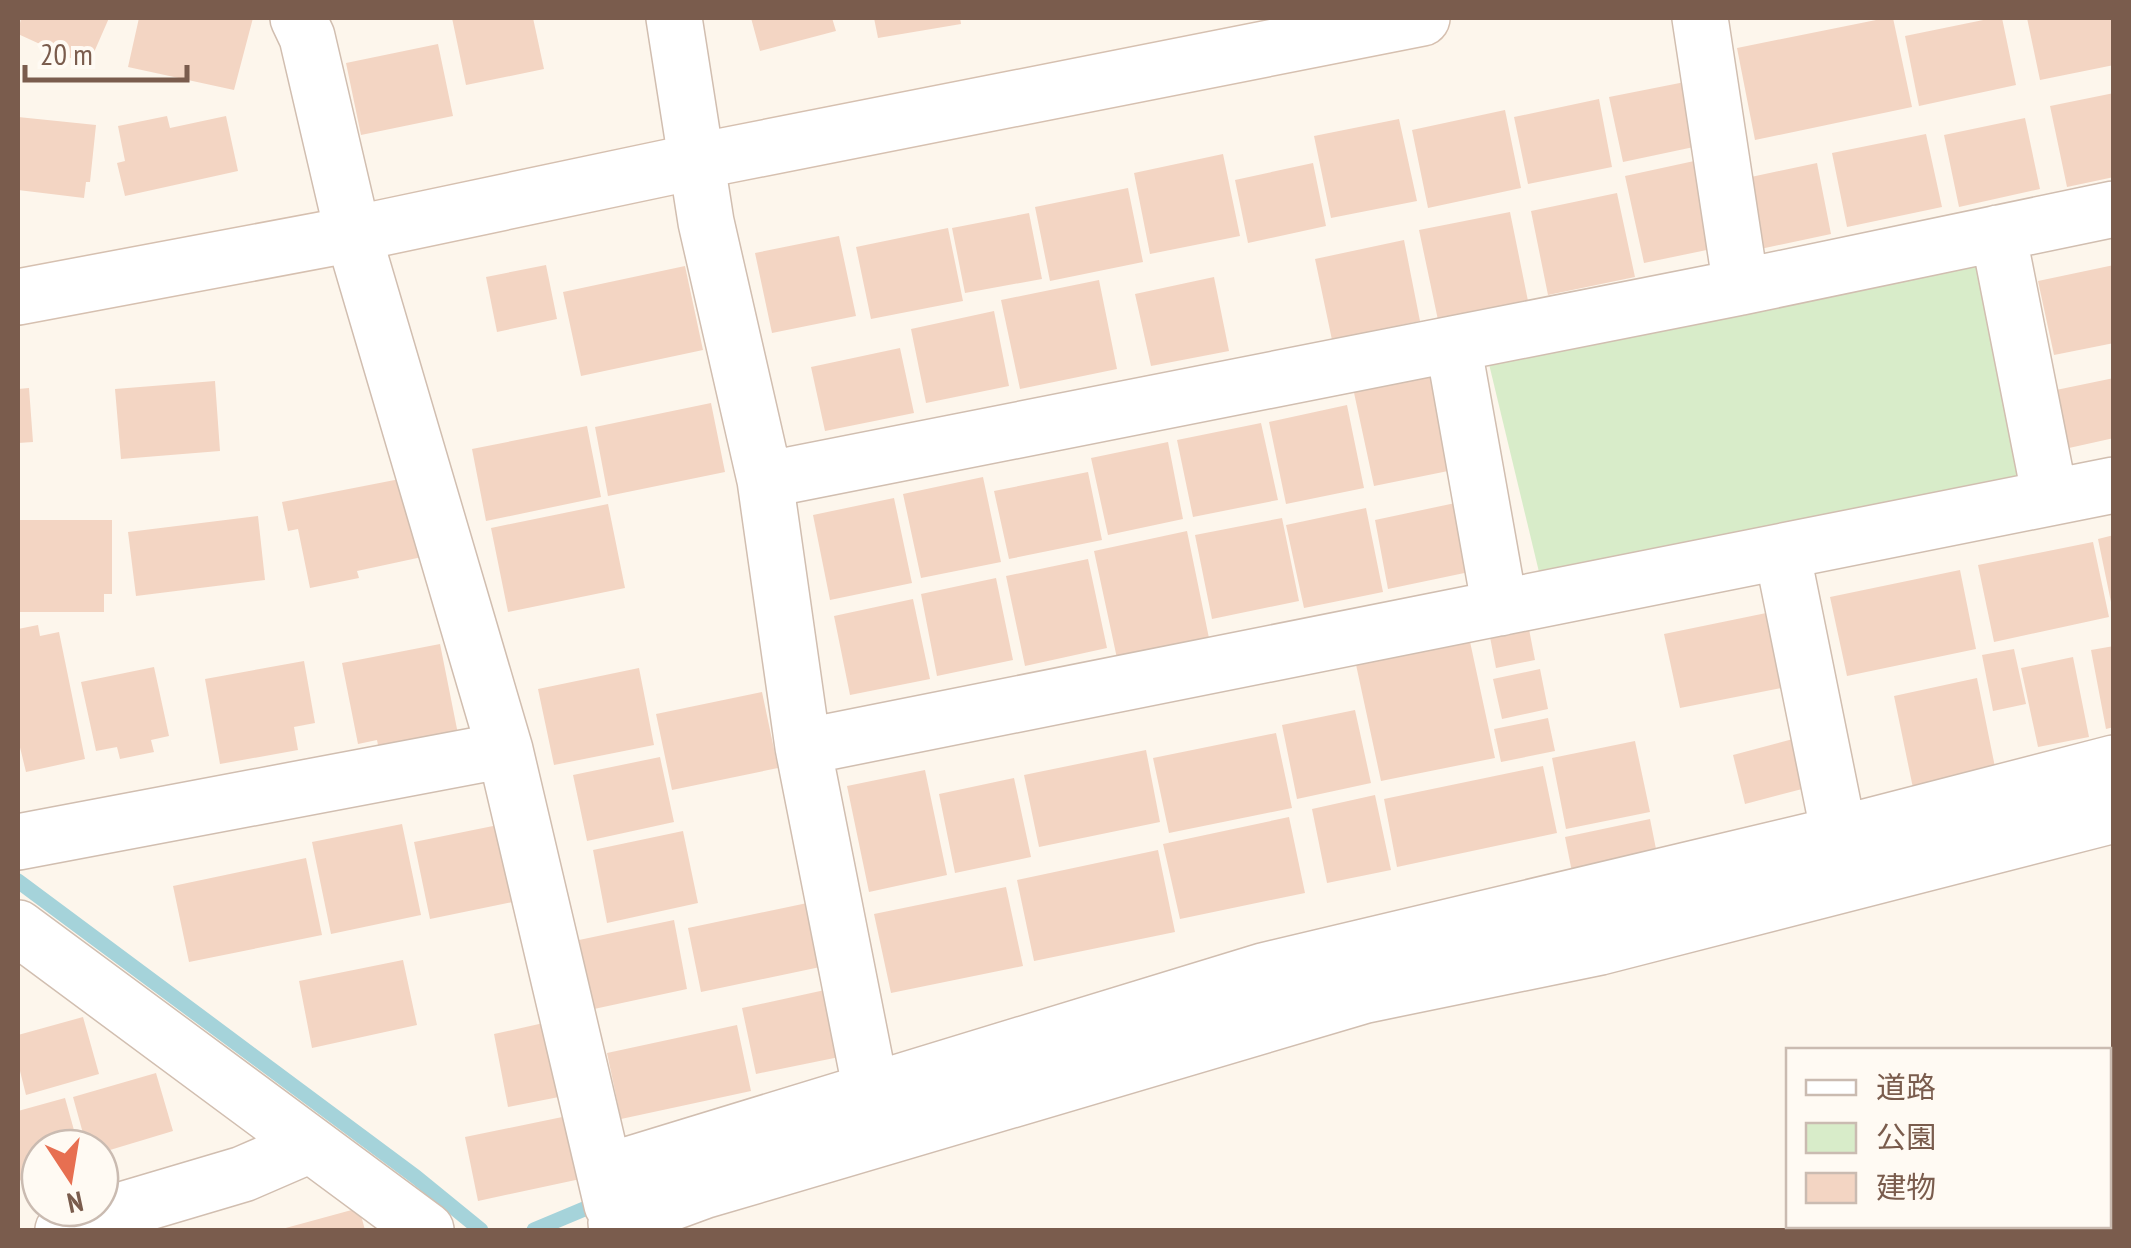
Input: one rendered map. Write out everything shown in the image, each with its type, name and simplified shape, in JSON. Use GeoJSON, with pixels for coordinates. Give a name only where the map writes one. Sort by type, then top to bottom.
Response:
{"type":"FeatureCollection","features":[{"type":"Feature","properties":{"kind":"street"},"geometry":{"type":"LineString","coordinates":[[674,18],[706,222],[765,480],[803,747],[871,1090]]}},
{"type":"Feature","properties":{"kind":"street"},"geometry":{"type":"LineString","coordinates":[[18,297],[353,234],[698,161],[1422,18]]}},
{"type":"Feature","properties":{"kind":"street"},"geometry":{"type":"LineString","coordinates":[[1700,18],[1741,287]]}},
{"type":"Feature","properties":{"kind":"street"},"geometry":{"type":"LineString","coordinates":[[315,24],[353,234],[504,750],[611,1204]]}},
{"type":"Feature","properties":{"kind":"street"},"geometry":{"type":"LineString","coordinates":[[765,480],[1741,287],[2114,209]]}},
{"type":"Feature","properties":{"kind":"street"},"geometry":{"type":"LineString","coordinates":[[1998,233],[2050,498]]}},
{"type":"Feature","properties":{"kind":"street"},"geometry":{"type":"LineString","coordinates":[[1453,344],[1500,608]]}},
{"type":"Feature","properties":{"kind":"street"},"geometry":{"type":"LineString","coordinates":[[803,747],[2114,485]]}},
{"type":"Feature","properties":{"kind":"street"},"geometry":{"type":"LineString","coordinates":[[1782,552],[1839,834]]}},
{"type":"Feature","properties":{"kind":"street"},"geometry":{"type":"LineString","coordinates":[[18,842],[504,750]]}},
{"type":"Feature","properties":{"kind":"street"},"geometry":{"type":"LineString","coordinates":[[611,1204],[871,1090],[1264,971],[1839,834],[2114,763]]}},
{"type":"Feature","properties":{"kind":"street"},"geometry":{"type":"LineString","coordinates":[[611,1204],[703,1191],[1366,995],[1600,946],[2114,816]]}},
{"type":"Feature","properties":{"kind":"street"},"geometry":{"type":"LineString","coordinates":[[18,928],[426,1230]]}},
{"type":"Feature","properties":{"kind":"street"},"geometry":{"type":"LineString","coordinates":[[63,1230],[243,1174],[310,1146]]}},
{"type":"Feature","properties":{"kind":"green space"},"geometry":{"type":"Polygon","coordinates":[[[1986,260],[2026,477],[1539,572],[1489,364],[1986,260]]]}},
{"type":"Feature","properties":{"kind":"building"},"geometry":{"type":"Polygon","coordinates":[[[21,18],[109,18],[88,66],[18,34],[21,18]]]}},
{"type":"Feature","properties":{"kind":"building"},"geometry":{"type":"Polygon","coordinates":[[[139,18],[253,18],[234,90],[128,67],[139,18]]]}},
{"type":"Feature","properties":{"kind":"building"},"geometry":{"type":"Polygon","coordinates":[[[452,18],[533,18],[544,69],[466,85],[452,18]]]}},
{"type":"Feature","properties":{"kind":"building"},"geometry":{"type":"Polygon","coordinates":[[[751,18],[832,18],[836,31],[760,51],[751,18]]]}},
{"type":"Feature","properties":{"kind":"building"},"geometry":{"type":"Polygon","coordinates":[[[874,18],[960,18],[961,24],[878,38],[874,18]]]}},
{"type":"Feature","properties":{"kind":"building"},"geometry":{"type":"Polygon","coordinates":[[[1893,18],[1912,107],[1755,140],[1737,48],[1893,18]]]}},
{"type":"Feature","properties":{"kind":"building"},"geometry":{"type":"Polygon","coordinates":[[[2002,18],[2016,85],[1919,106],[1905,36],[2002,18]]]}},
{"type":"Feature","properties":{"kind":"building"},"geometry":{"type":"Polygon","coordinates":[[[2027,18],[2114,18],[2114,65],[2040,80],[2027,18]]]}},
{"type":"Feature","properties":{"kind":"building"},"geometry":{"type":"Polygon","coordinates":[[[438,44],[453,116],[361,135],[346,63],[438,44]]]}},
{"type":"Feature","properties":{"kind":"building"},"geometry":{"type":"Polygon","coordinates":[[[1695,80],[1708,144],[1623,162],[1609,97],[1695,80]]]}},
{"type":"Feature","properties":{"kind":"building"},"geometry":{"type":"Polygon","coordinates":[[[2114,93],[2114,177],[2067,187],[2050,106],[2114,93]]]}},
{"type":"Feature","properties":{"kind":"building"},"geometry":{"type":"Polygon","coordinates":[[[1599,99],[1612,167],[1528,184],[1514,117],[1599,99]]]}},
{"type":"Feature","properties":{"kind":"building"},"geometry":{"type":"Polygon","coordinates":[[[1505,110],[1521,188],[1428,208],[1412,130],[1505,110]]]}},
{"type":"Feature","properties":{"kind":"building"},"geometry":{"type":"Polygon","coordinates":[[[167,116],[170,128],[226,116],[238,171],[125,196],[117,163],[125,161],[118,126],[167,116]]]}},
{"type":"Feature","properties":{"kind":"building"},"geometry":{"type":"Polygon","coordinates":[[[18,117],[96,125],[90,182],[86,182],[84,198],[18,190],[18,117]]]}},
{"type":"Feature","properties":{"kind":"building"},"geometry":{"type":"Polygon","coordinates":[[[2025,118],[2040,189],[1959,207],[1944,135],[2025,118]]]}},
{"type":"Feature","properties":{"kind":"building"},"geometry":{"type":"Polygon","coordinates":[[[1399,119],[1417,201],[1331,218],[1314,136],[1399,119]]]}},
{"type":"Feature","properties":{"kind":"building"},"geometry":{"type":"Polygon","coordinates":[[[1926,134],[1942,207],[1847,227],[1832,153],[1926,134]]]}},
{"type":"Feature","properties":{"kind":"building"},"geometry":{"type":"Polygon","coordinates":[[[1223,154],[1240,236],[1150,254],[1134,173],[1223,154]]]}},
{"type":"Feature","properties":{"kind":"building"},"geometry":{"type":"Polygon","coordinates":[[[1708,158],[1726,246],[1644,263],[1625,176],[1708,158]]]}},
{"type":"Feature","properties":{"kind":"building"},"geometry":{"type":"Polygon","coordinates":[[[1313,163],[1326,226],[1248,243],[1235,180],[1313,163]]]}},
{"type":"Feature","properties":{"kind":"building"},"geometry":{"type":"Polygon","coordinates":[[[1817,163],[1831,234],[1751,251],[1737,180],[1817,163]]]}},
{"type":"Feature","properties":{"kind":"building"},"geometry":{"type":"Polygon","coordinates":[[[1128,188],[1143,262],[1050,281],[1035,207],[1128,188]]]}},
{"type":"Feature","properties":{"kind":"building"},"geometry":{"type":"Polygon","coordinates":[[[1617,193],[1635,277],[1548,295],[1531,211],[1617,193]]]}},
{"type":"Feature","properties":{"kind":"building"},"geometry":{"type":"Polygon","coordinates":[[[1510,212],[1528,301],[1438,320],[1419,230],[1510,212]]]}},
{"type":"Feature","properties":{"kind":"building"},"geometry":{"type":"Polygon","coordinates":[[[1029,213],[1042,279],[965,293],[952,228],[1029,213]]]}},
{"type":"Feature","properties":{"kind":"building"},"geometry":{"type":"Polygon","coordinates":[[[948,228],[963,301],[871,319],[856,247],[948,228]]]}},
{"type":"Feature","properties":{"kind":"building"},"geometry":{"type":"Polygon","coordinates":[[[839,236],[856,316],[772,333],[755,253],[839,236]]]}},
{"type":"Feature","properties":{"kind":"building"},"geometry":{"type":"Polygon","coordinates":[[[1404,240],[1420,321],[1332,340],[1315,259],[1404,240]]]}},
{"type":"Feature","properties":{"kind":"building"},"geometry":{"type":"Polygon","coordinates":[[[546,265],[557,319],[497,332],[486,277],[546,265]]]}},
{"type":"Feature","properties":{"kind":"building"},"geometry":{"type":"Polygon","coordinates":[[[2114,265],[2114,343],[2054,355],[2038,281],[2114,265]]]}},
{"type":"Feature","properties":{"kind":"building"},"geometry":{"type":"Polygon","coordinates":[[[685,266],[703,350],[581,376],[563,292],[685,266]]]}},
{"type":"Feature","properties":{"kind":"building"},"geometry":{"type":"Polygon","coordinates":[[[1214,277],[1229,351],[1151,366],[1135,294],[1214,277]]]}},
{"type":"Feature","properties":{"kind":"building"},"geometry":{"type":"Polygon","coordinates":[[[1099,280],[1117,369],[1020,389],[1001,300],[1099,280]]]}},
{"type":"Feature","properties":{"kind":"building"},"geometry":{"type":"Polygon","coordinates":[[[994,311],[1009,386],[926,403],[911,329],[994,311]]]}},
{"type":"Feature","properties":{"kind":"building"},"geometry":{"type":"Polygon","coordinates":[[[900,348],[914,413],[825,431],[811,367],[900,348]]]}},
{"type":"Feature","properties":{"kind":"building"},"geometry":{"type":"Polygon","coordinates":[[[1437,370],[1458,469],[1374,486],[1353,388],[1437,370]]]}},
{"type":"Feature","properties":{"kind":"building"},"geometry":{"type":"Polygon","coordinates":[[[2114,378],[2114,438],[2069,448],[2056,390],[2114,378]]]}},
{"type":"Feature","properties":{"kind":"building"},"geometry":{"type":"Polygon","coordinates":[[[215,381],[220,451],[121,459],[115,389],[215,381]]]}},
{"type":"Feature","properties":{"kind":"building"},"geometry":{"type":"Polygon","coordinates":[[[29,388],[33,442],[18,443],[18,389],[29,388]]]}},
{"type":"Feature","properties":{"kind":"building"},"geometry":{"type":"Polygon","coordinates":[[[711,403],[725,472],[608,496],[595,427],[711,403]]]}},
{"type":"Feature","properties":{"kind":"building"},"geometry":{"type":"Polygon","coordinates":[[[1347,405],[1364,488],[1286,504],[1269,422],[1347,405]]]}},
{"type":"Feature","properties":{"kind":"building"},"geometry":{"type":"Polygon","coordinates":[[[1261,423],[1278,500],[1193,517],[1177,440],[1261,423]]]}},
{"type":"Feature","properties":{"kind":"building"},"geometry":{"type":"Polygon","coordinates":[[[587,426],[601,497],[486,521],[472,449],[587,426]]]}},
{"type":"Feature","properties":{"kind":"building"},"geometry":{"type":"Polygon","coordinates":[[[1168,442],[1183,519],[1108,535],[1091,458],[1168,442]]]}},
{"type":"Feature","properties":{"kind":"building"},"geometry":{"type":"Polygon","coordinates":[[[1088,472],[1102,540],[1009,559],[994,491],[1088,472]]]}},
{"type":"Feature","properties":{"kind":"building"},"geometry":{"type":"Polygon","coordinates":[[[983,477],[1001,562],[921,578],[903,494],[983,477]]]}},
{"type":"Feature","properties":{"kind":"building"},"geometry":{"type":"Polygon","coordinates":[[[405,478],[422,557],[357,571],[359,578],[310,588],[298,529],[288,531],[282,502],[405,478]]]}},
{"type":"Feature","properties":{"kind":"building"},"geometry":{"type":"Polygon","coordinates":[[[894,498],[912,583],[830,600],[813,515],[894,498]]]}},
{"type":"Feature","properties":{"kind":"building"},"geometry":{"type":"Polygon","coordinates":[[[1460,502],[1474,571],[1388,589],[1375,520],[1460,502]]]}},
{"type":"Feature","properties":{"kind":"building"},"geometry":{"type":"Polygon","coordinates":[[[608,504],[625,588],[508,612],[491,528],[608,504]]]}},
{"type":"Feature","properties":{"kind":"building"},"geometry":{"type":"Polygon","coordinates":[[[1366,508],[1383,592],[1304,608],[1286,525],[1366,508]]]}},
{"type":"Feature","properties":{"kind":"building"},"geometry":{"type":"Polygon","coordinates":[[[258,516],[265,580],[136,596],[128,532],[258,516]]]}},
{"type":"Feature","properties":{"kind":"building"},"geometry":{"type":"Polygon","coordinates":[[[1282,518],[1299,601],[1212,619],[1195,535],[1282,518]]]}},
{"type":"Feature","properties":{"kind":"building"},"geometry":{"type":"Polygon","coordinates":[[[18,520],[112,520],[112,594],[104,594],[104,612],[18,612],[18,520]]]}},
{"type":"Feature","properties":{"kind":"building"},"geometry":{"type":"Polygon","coordinates":[[[1187,531],[1210,643],[1118,663],[1094,551],[1187,531]]]}},
{"type":"Feature","properties":{"kind":"building"},"geometry":{"type":"Polygon","coordinates":[[[2114,535],[2114,606],[2112,607],[2098,539],[2114,535]]]}},
{"type":"Feature","properties":{"kind":"building"},"geometry":{"type":"Polygon","coordinates":[[[2093,542],[2109,617],[1994,642],[1978,565],[2093,542]]]}},
{"type":"Feature","properties":{"kind":"building"},"geometry":{"type":"Polygon","coordinates":[[[1088,559],[1107,648],[1025,666],[1006,576],[1088,559]]]}},
{"type":"Feature","properties":{"kind":"building"},"geometry":{"type":"Polygon","coordinates":[[[1960,570],[1976,649],[1847,676],[1830,597],[1960,570]]]}},
{"type":"Feature","properties":{"kind":"building"},"geometry":{"type":"Polygon","coordinates":[[[996,578],[1013,660],[937,676],[921,594],[996,578]]]}},
{"type":"Feature","properties":{"kind":"building"},"geometry":{"type":"Polygon","coordinates":[[[913,599],[930,679],[850,695],[834,616],[913,599]]]}},
{"type":"Feature","properties":{"kind":"building"},"geometry":{"type":"Polygon","coordinates":[[[1776,611],[1792,686],[1680,708],[1664,634],[1776,611]]]}},
{"type":"Feature","properties":{"kind":"building"},"geometry":{"type":"Polygon","coordinates":[[[1528,624],[1535,660],[1496,668],[1489,632],[1528,624]]]}},
{"type":"Feature","properties":{"kind":"building"},"geometry":{"type":"Polygon","coordinates":[[[38,625],[40,636],[59,632],[85,759],[26,772],[18,739],[18,629],[38,625]]]}},
{"type":"Feature","properties":{"kind":"building"},"geometry":{"type":"Polygon","coordinates":[[[1469,637],[1495,758],[1381,781],[1355,660],[1469,637]]]}},
{"type":"Feature","properties":{"kind":"building"},"geometry":{"type":"Polygon","coordinates":[[[440,644],[458,734],[379,750],[377,740],[358,744],[342,663],[440,644]]]}},
{"type":"Feature","properties":{"kind":"building"},"geometry":{"type":"Polygon","coordinates":[[[2114,646],[2114,727],[2106,729],[2091,650],[2114,646]]]}},
{"type":"Feature","properties":{"kind":"building"},"geometry":{"type":"Polygon","coordinates":[[[2014,649],[2026,704],[1993,711],[1982,655],[2014,649]]]}},
{"type":"Feature","properties":{"kind":"building"},"geometry":{"type":"Polygon","coordinates":[[[2073,657],[2089,737],[2038,747],[2021,668],[2073,657]]]}},
{"type":"Feature","properties":{"kind":"building"},"geometry":{"type":"Polygon","coordinates":[[[304,661],[315,723],[294,727],[298,750],[220,764],[205,679],[304,661]]]}},
{"type":"Feature","properties":{"kind":"building"},"geometry":{"type":"Polygon","coordinates":[[[154,667],[169,736],[151,740],[154,752],[120,759],[117,747],[96,751],[81,682],[154,667]]]}},
{"type":"Feature","properties":{"kind":"building"},"geometry":{"type":"Polygon","coordinates":[[[639,668],[654,745],[554,765],[538,689],[639,668]]]}},
{"type":"Feature","properties":{"kind":"building"},"geometry":{"type":"Polygon","coordinates":[[[1540,669],[1548,709],[1502,719],[1493,679],[1540,669]]]}},
{"type":"Feature","properties":{"kind":"building"},"geometry":{"type":"Polygon","coordinates":[[[1977,678],[1996,772],[1913,788],[1894,696],[1977,678]]]}},
{"type":"Feature","properties":{"kind":"building"},"geometry":{"type":"Polygon","coordinates":[[[762,692],[778,768],[672,790],[656,714],[762,692]]]}},
{"type":"Feature","properties":{"kind":"building"},"geometry":{"type":"Polygon","coordinates":[[[1355,710],[1371,783],[1297,799],[1282,725],[1355,710]]]}},
{"type":"Feature","properties":{"kind":"building"},"geometry":{"type":"Polygon","coordinates":[[[1548,718],[1555,751],[1501,762],[1494,729],[1548,718]]]}},
{"type":"Feature","properties":{"kind":"building"},"geometry":{"type":"Polygon","coordinates":[[[1276,733],[1292,808],[1169,833],[1153,758],[1276,733]]]}},
{"type":"Feature","properties":{"kind":"building"},"geometry":{"type":"Polygon","coordinates":[[[1793,739],[1806,788],[1745,804],[1733,755],[1793,739]]]}},
{"type":"Feature","properties":{"kind":"building"},"geometry":{"type":"Polygon","coordinates":[[[1635,741],[1650,812],[1566,829],[1552,758],[1635,741]]]}},
{"type":"Feature","properties":{"kind":"building"},"geometry":{"type":"Polygon","coordinates":[[[1146,750],[1160,822],[1039,847],[1024,775],[1146,750]]]}},
{"type":"Feature","properties":{"kind":"building"},"geometry":{"type":"Polygon","coordinates":[[[660,757],[674,822],[587,841],[573,775],[660,757]]]}},
{"type":"Feature","properties":{"kind":"building"},"geometry":{"type":"Polygon","coordinates":[[[1543,766],[1557,833],[1397,867],[1384,799],[1543,766]]]}},
{"type":"Feature","properties":{"kind":"building"},"geometry":{"type":"Polygon","coordinates":[[[925,770],[947,875],[869,892],[847,786],[925,770]]]}},
{"type":"Feature","properties":{"kind":"building"},"geometry":{"type":"Polygon","coordinates":[[[1014,778],[1031,857],[955,873],[939,794],[1014,778]]]}},
{"type":"Feature","properties":{"kind":"building"},"geometry":{"type":"Polygon","coordinates":[[[1375,795],[1391,870],[1327,883],[1312,809],[1375,795]]]}},
{"type":"Feature","properties":{"kind":"building"},"geometry":{"type":"Polygon","coordinates":[[[1289,817],[1305,893],[1180,919],[1163,844],[1289,817]]]}},
{"type":"Feature","properties":{"kind":"building"},"geometry":{"type":"Polygon","coordinates":[[[1650,819],[1657,854],[1572,872],[1565,837],[1650,819]]]}},
{"type":"Feature","properties":{"kind":"building"},"geometry":{"type":"Polygon","coordinates":[[[402,824],[421,915],[331,934],[312,842],[402,824]]]}},
{"type":"Feature","properties":{"kind":"building"},"geometry":{"type":"Polygon","coordinates":[[[498,825],[513,902],[430,919],[414,842],[498,825]]]}},
{"type":"Feature","properties":{"kind":"building"},"geometry":{"type":"Polygon","coordinates":[[[683,831],[698,903],[607,923],[593,850],[683,831]]]}},
{"type":"Feature","properties":{"kind":"building"},"geometry":{"type":"Polygon","coordinates":[[[1158,850],[1175,932],[1034,961],[1017,880],[1158,850]]]}},
{"type":"Feature","properties":{"kind":"building"},"geometry":{"type":"Polygon","coordinates":[[[306,858],[322,935],[189,962],[173,886],[306,858]]]}},
{"type":"Feature","properties":{"kind":"building"},"geometry":{"type":"Polygon","coordinates":[[[1006,887],[1023,966],[891,993],[874,914],[1006,887]]]}},
{"type":"Feature","properties":{"kind":"building"},"geometry":{"type":"Polygon","coordinates":[[[812,902],[825,966],[701,992],[688,928],[812,902]]]}},
{"type":"Feature","properties":{"kind":"building"},"geometry":{"type":"Polygon","coordinates":[[[674,920],[687,989],[594,1009],[579,940],[674,920]]]}},
{"type":"Feature","properties":{"kind":"building"},"geometry":{"type":"Polygon","coordinates":[[[403,960],[417,1025],[312,1048],[299,981],[403,960]]]}},
{"type":"Feature","properties":{"kind":"building"},"geometry":{"type":"Polygon","coordinates":[[[834,988],[849,1055],[756,1074],[742,1008],[834,988]]]}},
{"type":"Feature","properties":{"kind":"building"},"geometry":{"type":"Polygon","coordinates":[[[83,1017],[99,1074],[26,1095],[18,1063],[18,1035],[83,1017]]]}},
{"type":"Feature","properties":{"kind":"building"},"geometry":{"type":"Polygon","coordinates":[[[548,1022],[564,1096],[508,1107],[494,1034],[548,1022]]]}},
{"type":"Feature","properties":{"kind":"building"},"geometry":{"type":"Polygon","coordinates":[[[737,1025],[751,1091],[621,1119],[607,1053],[737,1025]]]}},
{"type":"Feature","properties":{"kind":"building"},"geometry":{"type":"Polygon","coordinates":[[[156,1073],[173,1131],[120,1147],[120,1128],[82,1128],[73,1097],[156,1073]]]}},
{"type":"Feature","properties":{"kind":"building"},"geometry":{"type":"Polygon","coordinates":[[[65,1098],[73,1128],[20,1128],[18,1181],[18,1111],[65,1098]]]}},
{"type":"Feature","properties":{"kind":"building"},"geometry":{"type":"Polygon","coordinates":[[[572,1115],[585,1178],[478,1201],[465,1137],[572,1115]]]}},
{"type":"Feature","properties":{"kind":"building"},"geometry":{"type":"Polygon","coordinates":[[[359,1208],[365,1230],[282,1230],[282,1229],[359,1208]]]}},
{"type":"Feature","properties":{"kind":"waterway"},"geometry":{"type":"LineString","coordinates":[[18,881],[416,1177],[481,1230]]}},
{"type":"Feature","properties":{"kind":"waterway"},"geometry":{"type":"LineString","coordinates":[[534,1230],[601,1202]]}}]}
